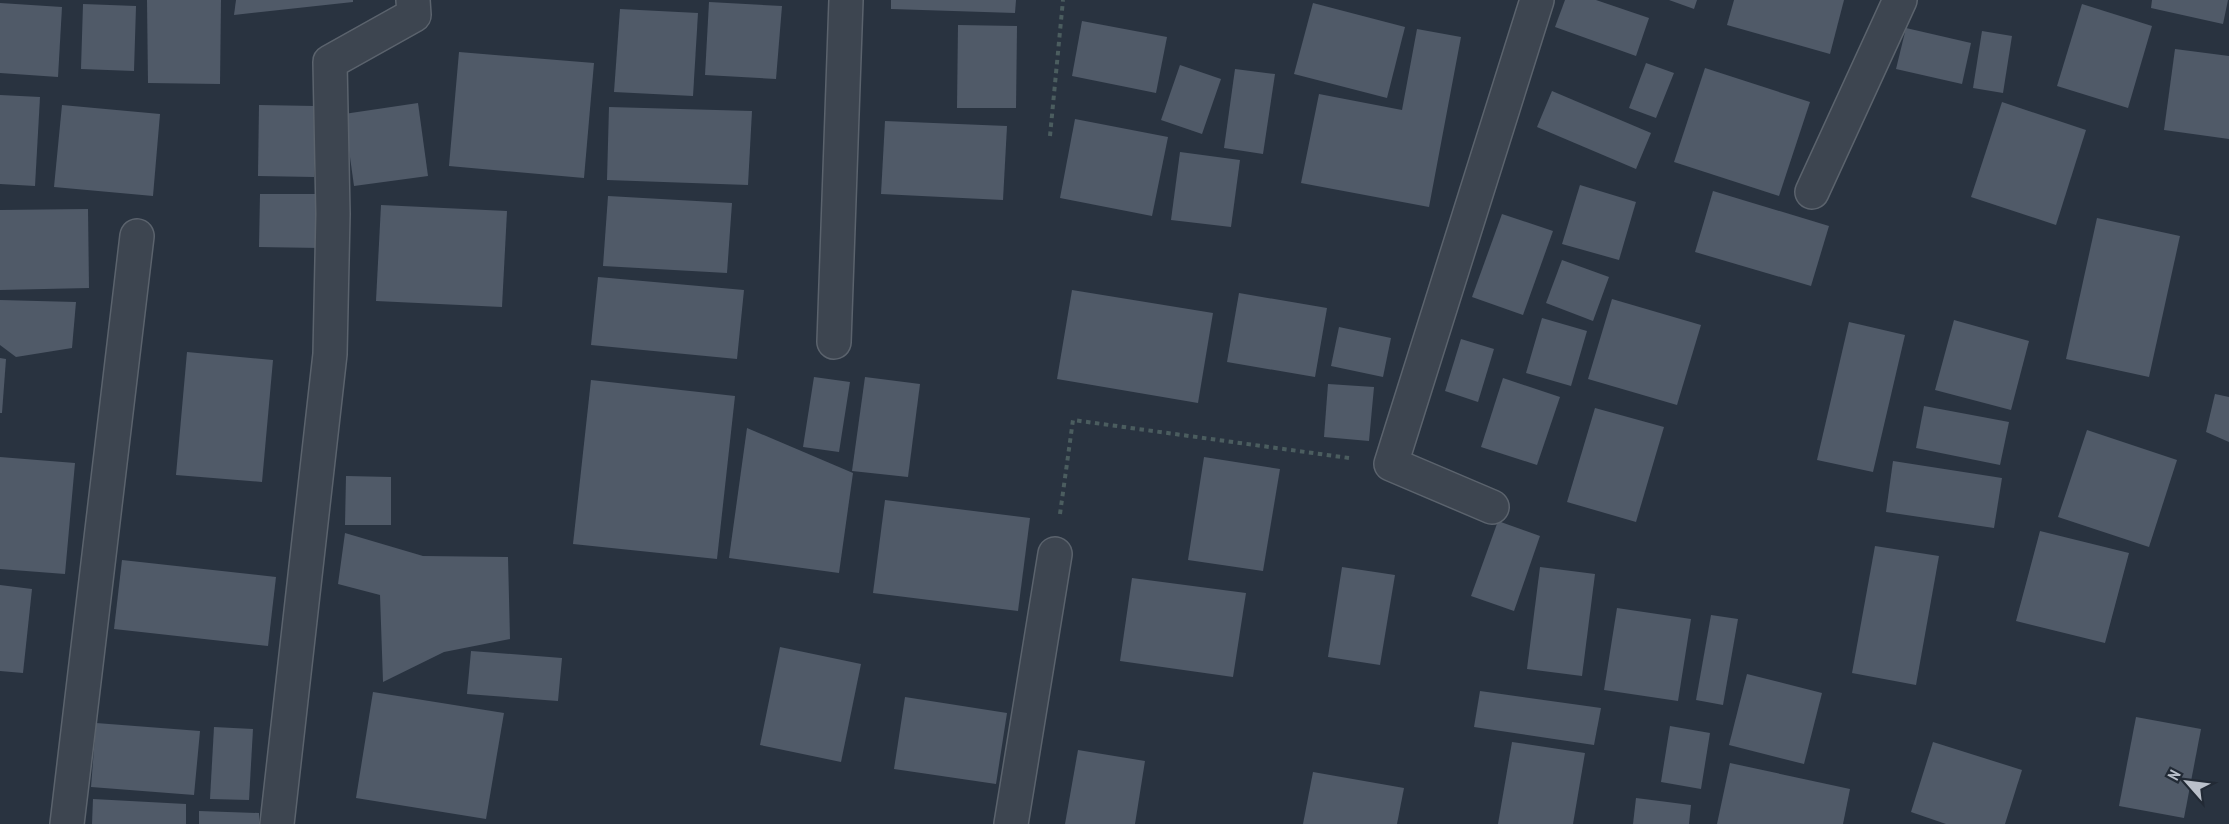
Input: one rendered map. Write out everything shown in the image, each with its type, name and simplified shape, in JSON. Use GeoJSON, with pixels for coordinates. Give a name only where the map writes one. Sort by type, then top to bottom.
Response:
{"type":"FeatureCollection","features":[{"type":"Feature","properties":{"kind":"street"},"geometry":{"type":"LineString","coordinates":[[277,824],[330,354],[333,214],[330,62],[414,15],[413,0]]}},
{"type":"Feature","properties":{"kind":"street"},"geometry":{"type":"LineString","coordinates":[[834,342],[846,0]]}},
{"type":"Feature","properties":{"kind":"street"},"geometry":{"type":"LineString","coordinates":[[1492,507],[1391,464],[1537,0]]}},
{"type":"Feature","properties":{"kind":"street"},"geometry":{"type":"LineString","coordinates":[[1812,192],[1900,0]]}},
{"type":"Feature","properties":{"kind":"street"},"geometry":{"type":"LineString","coordinates":[[67,824],[137,236]]}},
{"type":"Feature","properties":{"kind":"street"},"geometry":{"type":"LineString","coordinates":[[1011,824],[1055,554]]}},
{"type":"Feature","properties":{"kind":"path"},"geometry":{"type":"LineString","coordinates":[[1050,136],[1064,0]]}},
{"type":"Feature","properties":{"kind":"path"},"geometry":{"type":"LineString","coordinates":[[1055,554],[1073,420],[1391,464]]}},
{"type":"Feature","properties":{"kind":"building"},"geometry":{"type":"Polygon","coordinates":[[[147,0],[221,0],[220,84],[148,83],[147,0]]]}},
{"type":"Feature","properties":{"kind":"building"},"geometry":{"type":"Polygon","coordinates":[[[236,0],[353,0],[353,2],[234,15],[236,0]]]}},
{"type":"Feature","properties":{"kind":"building"},"geometry":{"type":"Polygon","coordinates":[[[891,0],[1016,0],[1015,13],[891,9],[891,0]]]}},
{"type":"Feature","properties":{"kind":"building"},"geometry":{"type":"Polygon","coordinates":[[[1565,0],[1596,0],[1649,18],[1636,56],[1555,27],[1565,0]]]}},
{"type":"Feature","properties":{"kind":"building"},"geometry":{"type":"Polygon","coordinates":[[[1669,0],[1697,0],[1694,9],[1669,0]]]}},
{"type":"Feature","properties":{"kind":"building"},"geometry":{"type":"Polygon","coordinates":[[[1734,0],[1844,0],[1830,54],[1727,25],[1734,0]]]}},
{"type":"Feature","properties":{"kind":"building"},"geometry":{"type":"Polygon","coordinates":[[[2152,0],[2228,0],[2223,24],[2151,8],[2152,0]]]}},
{"type":"Feature","properties":{"kind":"building"},"geometry":{"type":"Polygon","coordinates":[[[709,2],[782,6],[776,79],[705,75],[709,2]]]}},
{"type":"Feature","properties":{"kind":"building"},"geometry":{"type":"Polygon","coordinates":[[[0,3],[62,7],[58,77],[0,73],[0,3]]]}},
{"type":"Feature","properties":{"kind":"building"},"geometry":{"type":"Polygon","coordinates":[[[1313,3],[1405,27],[1387,98],[1294,74],[1313,3]]]}},
{"type":"Feature","properties":{"kind":"building"},"geometry":{"type":"Polygon","coordinates":[[[83,4],[136,6],[134,71],[81,69],[83,4]]]}},
{"type":"Feature","properties":{"kind":"building"},"geometry":{"type":"Polygon","coordinates":[[[2082,4],[2152,26],[2128,108],[2057,86],[2082,4]]]}},
{"type":"Feature","properties":{"kind":"building"},"geometry":{"type":"Polygon","coordinates":[[[620,9],[698,13],[693,96],[614,92],[620,9]]]}},
{"type":"Feature","properties":{"kind":"building"},"geometry":{"type":"Polygon","coordinates":[[[1082,21],[1167,37],[1156,93],[1072,76],[1082,21]]]}},
{"type":"Feature","properties":{"kind":"building"},"geometry":{"type":"Polygon","coordinates":[[[958,25],[1017,26],[1016,108],[957,108],[958,25]]]}},
{"type":"Feature","properties":{"kind":"building"},"geometry":{"type":"Polygon","coordinates":[[[1906,28],[1971,43],[1962,84],[1896,69],[1906,28]]]}},
{"type":"Feature","properties":{"kind":"building"},"geometry":{"type":"Polygon","coordinates":[[[1417,29],[1461,37],[1429,207],[1301,183],[1319,94],[1402,110],[1417,29]]]}},
{"type":"Feature","properties":{"kind":"building"},"geometry":{"type":"Polygon","coordinates":[[[1982,31],[2012,36],[2003,93],[1973,88],[1982,31]]]}},
{"type":"Feature","properties":{"kind":"building"},"geometry":{"type":"Polygon","coordinates":[[[2175,49],[2229,56],[2229,139],[2164,130],[2175,49]]]}},
{"type":"Feature","properties":{"kind":"building"},"geometry":{"type":"Polygon","coordinates":[[[459,52],[594,63],[584,178],[449,166],[459,52]]]}},
{"type":"Feature","properties":{"kind":"building"},"geometry":{"type":"Polygon","coordinates":[[[1646,63],[1674,73],[1656,118],[1629,108],[1646,63]]]}},
{"type":"Feature","properties":{"kind":"building"},"geometry":{"type":"Polygon","coordinates":[[[1180,65],[1221,79],[1202,134],[1161,120],[1180,65]]]}},
{"type":"Feature","properties":{"kind":"building"},"geometry":{"type":"Polygon","coordinates":[[[1705,68],[1810,102],[1779,196],[1674,162],[1705,68]]]}},
{"type":"Feature","properties":{"kind":"building"},"geometry":{"type":"Polygon","coordinates":[[[1235,69],[1275,74],[1263,154],[1224,148],[1235,69]]]}},
{"type":"Feature","properties":{"kind":"building"},"geometry":{"type":"Polygon","coordinates":[[[1552,91],[1651,133],[1636,169],[1537,127],[1552,91]]]}},
{"type":"Feature","properties":{"kind":"building"},"geometry":{"type":"Polygon","coordinates":[[[0,95],[40,97],[35,186],[0,184],[0,95]]]}},
{"type":"Feature","properties":{"kind":"building"},"geometry":{"type":"Polygon","coordinates":[[[2002,102],[2086,130],[2056,225],[1971,197],[2002,102]]]}},
{"type":"Feature","properties":{"kind":"building"},"geometry":{"type":"Polygon","coordinates":[[[418,103],[428,176],[354,186],[344,114],[418,103]]]}},
{"type":"Feature","properties":{"kind":"building"},"geometry":{"type":"Polygon","coordinates":[[[62,105],[160,114],[153,196],[54,187],[62,105]]]}},
{"type":"Feature","properties":{"kind":"building"},"geometry":{"type":"Polygon","coordinates":[[[259,105],[315,106],[314,177],[258,176],[259,105]]]}},
{"type":"Feature","properties":{"kind":"building"},"geometry":{"type":"Polygon","coordinates":[[[609,107],[752,111],[748,185],[607,180],[609,107]]]}},
{"type":"Feature","properties":{"kind":"building"},"geometry":{"type":"Polygon","coordinates":[[[1075,119],[1168,137],[1152,216],[1060,198],[1075,119]]]}},
{"type":"Feature","properties":{"kind":"building"},"geometry":{"type":"Polygon","coordinates":[[[885,121],[1007,126],[1003,200],[881,194],[885,121]]]}},
{"type":"Feature","properties":{"kind":"building"},"geometry":{"type":"Polygon","coordinates":[[[1180,152],[1240,160],[1231,227],[1171,220],[1180,152]]]}},
{"type":"Feature","properties":{"kind":"building"},"geometry":{"type":"Polygon","coordinates":[[[1580,185],[1636,202],[1619,260],[1562,244],[1580,185]]]}},
{"type":"Feature","properties":{"kind":"building"},"geometry":{"type":"Polygon","coordinates":[[[1713,191],[1829,226],[1811,286],[1695,252],[1713,191]]]}},
{"type":"Feature","properties":{"kind":"building"},"geometry":{"type":"Polygon","coordinates":[[[260,194],[321,194],[321,248],[259,247],[260,194]]]}},
{"type":"Feature","properties":{"kind":"building"},"geometry":{"type":"Polygon","coordinates":[[[608,196],[732,203],[727,273],[603,266],[608,196]]]}},
{"type":"Feature","properties":{"kind":"building"},"geometry":{"type":"Polygon","coordinates":[[[381,205],[507,211],[502,307],[376,301],[381,205]]]}},
{"type":"Feature","properties":{"kind":"building"},"geometry":{"type":"Polygon","coordinates":[[[88,209],[89,288],[0,290],[0,210],[88,209]]]}},
{"type":"Feature","properties":{"kind":"building"},"geometry":{"type":"Polygon","coordinates":[[[1502,214],[1553,231],[1523,315],[1472,297],[1502,214]]]}},
{"type":"Feature","properties":{"kind":"building"},"geometry":{"type":"Polygon","coordinates":[[[2097,218],[2180,236],[2149,377],[2066,359],[2097,218]]]}},
{"type":"Feature","properties":{"kind":"building"},"geometry":{"type":"Polygon","coordinates":[[[1562,260],[1609,277],[1593,321],[1546,303],[1562,260]]]}},
{"type":"Feature","properties":{"kind":"building"},"geometry":{"type":"Polygon","coordinates":[[[598,277],[744,290],[737,359],[591,345],[598,277]]]}},
{"type":"Feature","properties":{"kind":"building"},"geometry":{"type":"Polygon","coordinates":[[[1072,290],[1213,313],[1198,403],[1057,379],[1072,290]]]}},
{"type":"Feature","properties":{"kind":"building"},"geometry":{"type":"Polygon","coordinates":[[[1239,293],[1327,308],[1315,377],[1227,362],[1239,293]]]}},
{"type":"Feature","properties":{"kind":"building"},"geometry":{"type":"Polygon","coordinates":[[[1612,299],[1701,325],[1677,405],[1588,379],[1612,299]]]}},
{"type":"Feature","properties":{"kind":"building"},"geometry":{"type":"Polygon","coordinates":[[[0,300],[76,302],[72,348],[16,357],[0,345],[0,300]]]}},
{"type":"Feature","properties":{"kind":"building"},"geometry":{"type":"Polygon","coordinates":[[[1542,318],[1587,331],[1571,386],[1526,373],[1542,318]]]}},
{"type":"Feature","properties":{"kind":"building"},"geometry":{"type":"Polygon","coordinates":[[[1954,320],[2029,341],[2011,410],[1935,390],[1954,320]]]}},
{"type":"Feature","properties":{"kind":"building"},"geometry":{"type":"Polygon","coordinates":[[[1849,322],[1905,335],[1873,472],[1817,460],[1849,322]]]}},
{"type":"Feature","properties":{"kind":"building"},"geometry":{"type":"Polygon","coordinates":[[[1339,327],[1391,338],[1383,377],[1331,366],[1339,327]]]}},
{"type":"Feature","properties":{"kind":"building"},"geometry":{"type":"Polygon","coordinates":[[[1461,339],[1494,349],[1478,402],[1445,391],[1461,339]]]}},
{"type":"Feature","properties":{"kind":"building"},"geometry":{"type":"Polygon","coordinates":[[[187,352],[273,360],[262,482],[176,475],[187,352]]]}},
{"type":"Feature","properties":{"kind":"building"},"geometry":{"type":"Polygon","coordinates":[[[0,358],[6,359],[2,413],[0,413],[0,358]]]}},
{"type":"Feature","properties":{"kind":"building"},"geometry":{"type":"Polygon","coordinates":[[[814,377],[850,382],[839,452],[803,447],[814,377]]]}},
{"type":"Feature","properties":{"kind":"building"},"geometry":{"type":"Polygon","coordinates":[[[865,377],[920,384],[908,477],[852,471],[865,377]]]}},
{"type":"Feature","properties":{"kind":"building"},"geometry":{"type":"Polygon","coordinates":[[[1503,378],[1560,397],[1537,465],[1481,447],[1503,378]]]}},
{"type":"Feature","properties":{"kind":"building"},"geometry":{"type":"Polygon","coordinates":[[[591,380],[735,396],[717,559],[573,544],[591,380]]]}},
{"type":"Feature","properties":{"kind":"building"},"geometry":{"type":"Polygon","coordinates":[[[1328,384],[1374,387],[1369,441],[1324,437],[1328,384]]]}},
{"type":"Feature","properties":{"kind":"building"},"geometry":{"type":"Polygon","coordinates":[[[2215,394],[2229,397],[2229,442],[2206,432],[2215,394]]]}},
{"type":"Feature","properties":{"kind":"building"},"geometry":{"type":"Polygon","coordinates":[[[1924,406],[2009,422],[2000,465],[1916,448],[1924,406]]]}},
{"type":"Feature","properties":{"kind":"building"},"geometry":{"type":"Polygon","coordinates":[[[1595,408],[1664,427],[1636,522],[1567,502],[1595,408]]]}},
{"type":"Feature","properties":{"kind":"building"},"geometry":{"type":"Polygon","coordinates":[[[747,428],[853,473],[839,573],[729,558],[747,428]]]}},
{"type":"Feature","properties":{"kind":"building"},"geometry":{"type":"Polygon","coordinates":[[[2087,430],[2177,460],[2149,547],[2058,517],[2087,430]]]}},
{"type":"Feature","properties":{"kind":"building"},"geometry":{"type":"Polygon","coordinates":[[[0,457],[75,463],[65,574],[0,569],[0,457]]]}},
{"type":"Feature","properties":{"kind":"building"},"geometry":{"type":"Polygon","coordinates":[[[1204,457],[1280,469],[1263,571],[1188,560],[1204,457]]]}},
{"type":"Feature","properties":{"kind":"building"},"geometry":{"type":"Polygon","coordinates":[[[1893,461],[2002,478],[1994,528],[1886,512],[1893,461]]]}},
{"type":"Feature","properties":{"kind":"building"},"geometry":{"type":"Polygon","coordinates":[[[346,476],[391,477],[391,525],[345,525],[346,476]]]}},
{"type":"Feature","properties":{"kind":"building"},"geometry":{"type":"Polygon","coordinates":[[[885,500],[1030,518],[1018,611],[873,593],[885,500]]]}},
{"type":"Feature","properties":{"kind":"building"},"geometry":{"type":"Polygon","coordinates":[[[1498,521],[1540,536],[1514,611],[1471,596],[1498,521]]]}},
{"type":"Feature","properties":{"kind":"building"},"geometry":{"type":"Polygon","coordinates":[[[2040,531],[2129,553],[2105,643],[2016,621],[2040,531]]]}},
{"type":"Feature","properties":{"kind":"building"},"geometry":{"type":"Polygon","coordinates":[[[345,533],[423,556],[508,557],[510,639],[444,652],[383,682],[380,595],[338,584],[345,533]]]}},
{"type":"Feature","properties":{"kind":"building"},"geometry":{"type":"Polygon","coordinates":[[[1875,546],[1939,556],[1916,685],[1852,673],[1875,546]]]}},
{"type":"Feature","properties":{"kind":"building"},"geometry":{"type":"Polygon","coordinates":[[[122,560],[276,577],[268,646],[114,629],[122,560]]]}},
{"type":"Feature","properties":{"kind":"building"},"geometry":{"type":"Polygon","coordinates":[[[1342,567],[1395,575],[1380,665],[1328,657],[1342,567]]]}},
{"type":"Feature","properties":{"kind":"building"},"geometry":{"type":"Polygon","coordinates":[[[1540,567],[1595,574],[1582,676],[1527,669],[1540,567]]]}},
{"type":"Feature","properties":{"kind":"building"},"geometry":{"type":"Polygon","coordinates":[[[1132,578],[1246,593],[1233,677],[1120,661],[1132,578]]]}},
{"type":"Feature","properties":{"kind":"building"},"geometry":{"type":"Polygon","coordinates":[[[0,585],[32,589],[23,673],[0,671],[0,585]]]}},
{"type":"Feature","properties":{"kind":"building"},"geometry":{"type":"Polygon","coordinates":[[[1617,608],[1691,619],[1678,701],[1604,690],[1617,608]]]}},
{"type":"Feature","properties":{"kind":"building"},"geometry":{"type":"Polygon","coordinates":[[[1711,615],[1738,619],[1723,705],[1696,700],[1711,615]]]}},
{"type":"Feature","properties":{"kind":"building"},"geometry":{"type":"Polygon","coordinates":[[[780,647],[861,664],[841,762],[760,745],[780,647]]]}},
{"type":"Feature","properties":{"kind":"building"},"geometry":{"type":"Polygon","coordinates":[[[471,651],[562,658],[558,701],[467,694],[471,651]]]}},
{"type":"Feature","properties":{"kind":"building"},"geometry":{"type":"Polygon","coordinates":[[[1747,674],[1822,693],[1804,764],[1729,745],[1747,674]]]}},
{"type":"Feature","properties":{"kind":"building"},"geometry":{"type":"Polygon","coordinates":[[[1480,691],[1601,708],[1594,745],[1474,727],[1480,691]]]}},
{"type":"Feature","properties":{"kind":"building"},"geometry":{"type":"Polygon","coordinates":[[[373,692],[504,713],[486,819],[356,798],[373,692]]]}},
{"type":"Feature","properties":{"kind":"building"},"geometry":{"type":"Polygon","coordinates":[[[905,697],[1007,713],[996,784],[894,769],[905,697]]]}},
{"type":"Feature","properties":{"kind":"building"},"geometry":{"type":"Polygon","coordinates":[[[2136,717],[2201,729],[2184,818],[2119,806],[2136,717]]]}},
{"type":"Feature","properties":{"kind":"building"},"geometry":{"type":"Polygon","coordinates":[[[96,723],[200,731],[194,795],[91,787],[96,723]]]}},
{"type":"Feature","properties":{"kind":"building"},"geometry":{"type":"Polygon","coordinates":[[[1670,726],[1710,733],[1701,789],[1661,782],[1670,726]]]}},
{"type":"Feature","properties":{"kind":"building"},"geometry":{"type":"Polygon","coordinates":[[[214,727],[253,729],[249,800],[210,799],[214,727]]]}},
{"type":"Feature","properties":{"kind":"building"},"geometry":{"type":"Polygon","coordinates":[[[1512,742],[1585,753],[1573,824],[1498,824],[1512,742]]]}},
{"type":"Feature","properties":{"kind":"building"},"geometry":{"type":"Polygon","coordinates":[[[1933,742],[2022,770],[2005,824],[1946,824],[1911,812],[1933,742]]]}},
{"type":"Feature","properties":{"kind":"building"},"geometry":{"type":"Polygon","coordinates":[[[1078,750],[1145,761],[1135,824],[1065,824],[1078,750]]]}},
{"type":"Feature","properties":{"kind":"building"},"geometry":{"type":"Polygon","coordinates":[[[1730,763],[1850,789],[1843,824],[1717,824],[1730,763]]]}},
{"type":"Feature","properties":{"kind":"building"},"geometry":{"type":"Polygon","coordinates":[[[1313,772],[1404,788],[1397,824],[1303,824],[1313,772]]]}},
{"type":"Feature","properties":{"kind":"building"},"geometry":{"type":"Polygon","coordinates":[[[1636,798],[1691,805],[1689,824],[1633,824],[1636,798]]]}},
{"type":"Feature","properties":{"kind":"building"},"geometry":{"type":"Polygon","coordinates":[[[93,799],[186,804],[186,824],[92,824],[93,799]]]}},
{"type":"Feature","properties":{"kind":"building"},"geometry":{"type":"Polygon","coordinates":[[[199,811],[259,813],[259,824],[199,824],[199,811]]]}}]}
